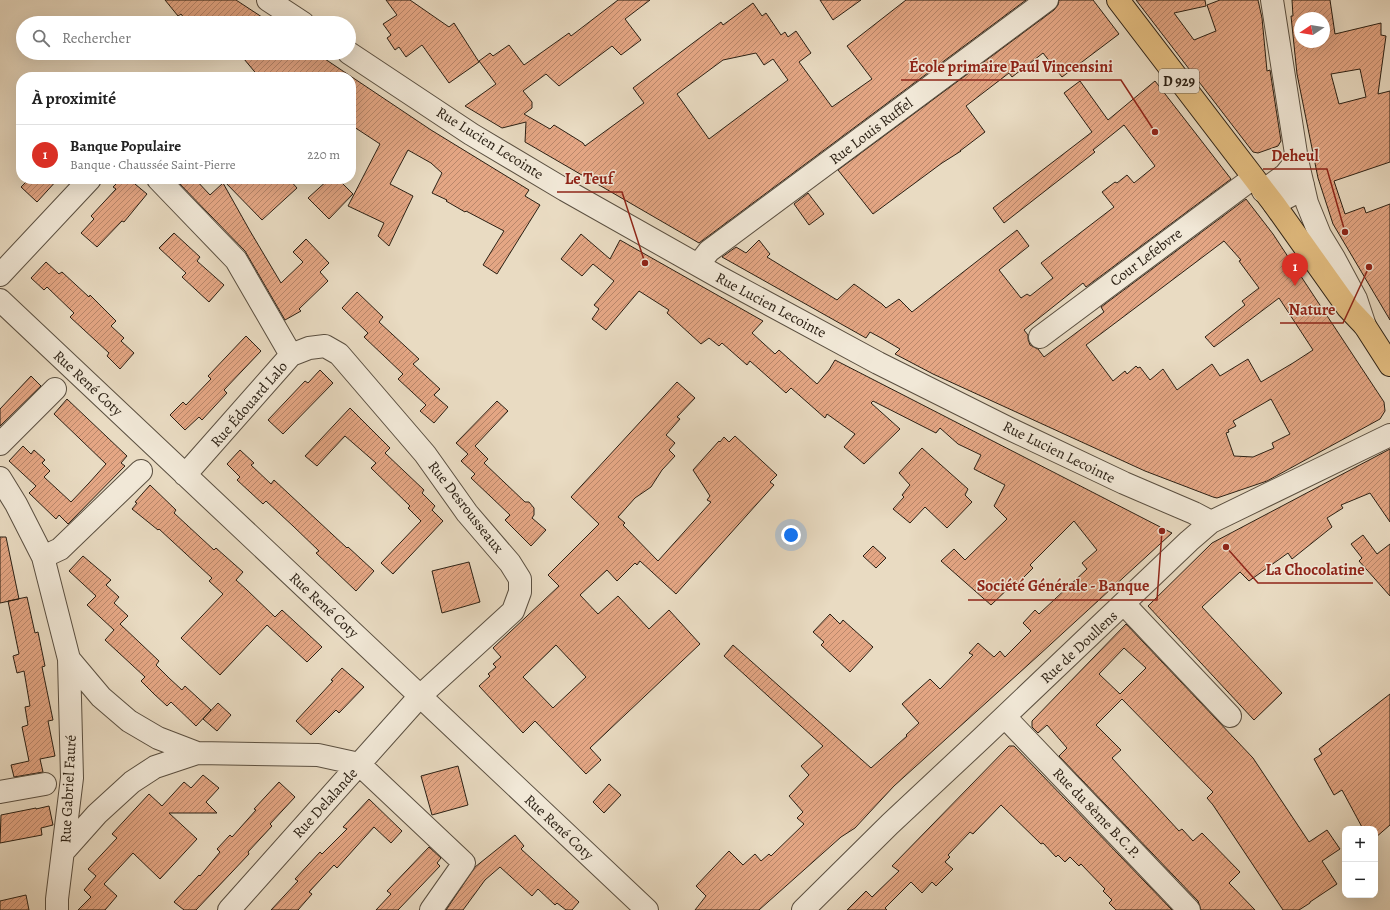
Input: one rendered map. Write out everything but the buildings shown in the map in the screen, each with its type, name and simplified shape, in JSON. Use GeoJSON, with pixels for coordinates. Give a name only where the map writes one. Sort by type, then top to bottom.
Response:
{"type":"FeatureCollection","features":[{"type":"Feature","properties":{"kind":"main road","name":"D 929"},"geometry":{"type":"LineString","coordinates":[[1118,0],[1263,191],[1348,308],[1365,326],[1390,365]]}},
{"type":"Feature","properties":{"kind":"street"},"geometry":{"type":"LineString","coordinates":[[268,0],[292,16]]}},
{"type":"Feature","properties":{"kind":"street","name":"Rue Louis Ruffel"},"geometry":{"type":"LineString","coordinates":[[698,265],[709,251],[1047,0]]}},
{"type":"Feature","properties":{"kind":"street"},"geometry":{"type":"LineString","coordinates":[[1263,191],[1285,175],[1297,160],[1272,0]]}},
{"type":"Feature","properties":{"kind":"street","name":"Rue Lucien Lecointe"},"geometry":{"type":"LineString","coordinates":[[356,58],[471,134],[698,265],[878,363],[1124,483],[1194,513],[1211,522]]}},
{"type":"Feature","properties":{"kind":"street","name":"D 929"},"geometry":{"type":"LineString","coordinates":[[1297,160],[1307,203],[1313,218],[1320,235],[1356,299],[1365,326]]}},
{"type":"Feature","properties":{"kind":"street"},"geometry":{"type":"LineString","coordinates":[[0,275],[85,184]]}},
{"type":"Feature","properties":{"kind":"street","name":"Rue Édouard Lalo"},"geometry":{"type":"LineString","coordinates":[[163,184],[236,260],[291,355],[185,475]]}},
{"type":"Feature","properties":{"kind":"street"},"geometry":{"type":"LineString","coordinates":[[1263,191],[1291,195],[1303,185]]}},
{"type":"Feature","properties":{"kind":"street","name":"Cour Lefebvre"},"geometry":{"type":"LineString","coordinates":[[1040,337],[1263,191]]}},
{"type":"Feature","properties":{"kind":"street","name":"Rue René Coty"},"geometry":{"type":"LineString","coordinates":[[0,300],[647,910]]}},
{"type":"Feature","properties":{"kind":"street","name":"Rue Desrousseaux"},"geometry":{"type":"LineString","coordinates":[[291,355],[308,348],[325,346],[339,354],[425,454],[467,513],[520,578],[520,592],[513,612],[420,696]]}},
{"type":"Feature","properties":{"kind":"street"},"geometry":{"type":"LineString","coordinates":[[0,444],[55,389]]}},
{"type":"Feature","properties":{"kind":"street","name":"Rue de Doullens"},"geometry":{"type":"LineString","coordinates":[[803,910],[890,824],[1189,541],[1211,522],[1390,435]]}},
{"type":"Feature","properties":{"kind":"street"},"geometry":{"type":"LineString","coordinates":[[43,556],[60,549],[141,471]]}},
{"type":"Feature","properties":{"kind":"street","name":"Rue Gabriel Fauré"},"geometry":{"type":"LineString","coordinates":[[0,478],[16,504],[43,556],[69,659],[72,778],[64,851]]}},
{"type":"Feature","properties":{"kind":"street"},"geometry":{"type":"LineString","coordinates":[[1124,604],[1230,716]]}},
{"type":"Feature","properties":{"kind":"street","name":"Rue Gabriel Fauré"},"geometry":{"type":"LineString","coordinates":[[69,659],[101,697],[129,721],[158,738],[197,753]]}},
{"type":"Feature","properties":{"kind":"street","name":"Rue Delalande"},"geometry":{"type":"LineString","coordinates":[[229,910],[420,696]]}},
{"type":"Feature","properties":{"kind":"street","name":"Rue du 8ème B.C.P."},"geometry":{"type":"LineString","coordinates":[[1004,717],[1190,910]]}},
{"type":"Feature","properties":{"kind":"street","name":"Rue Gabriel Fauré"},"geometry":{"type":"LineString","coordinates":[[64,851],[97,814],[132,782],[155,767],[197,753],[318,755],[359,764]]}},
{"type":"Feature","properties":{"kind":"street"},"geometry":{"type":"LineString","coordinates":[[359,764],[464,863],[431,910]]}},
{"type":"Feature","properties":{"kind":"street"},"geometry":{"type":"LineString","coordinates":[[0,792],[45,784]]}},
{"type":"Feature","properties":{"kind":"street"},"geometry":{"type":"LineString","coordinates":[[57,910],[57,899],[64,851]]}},
{"type":"Feature","properties":{"kind":"place","name":"École primaire Paul Vincensini"},"geometry":{"type":"Point","coordinates":[1155,132]}},
{"type":"Feature","properties":{"kind":"place","name":"Deheul"},"geometry":{"type":"Point","coordinates":[1345,232]}},
{"type":"Feature","properties":{"kind":"place","name":"Le Teuf"},"geometry":{"type":"Point","coordinates":[645,263]}},
{"type":"Feature","properties":{"kind":"place","name":"Nature"},"geometry":{"type":"Point","coordinates":[1369,267]}},
{"type":"Feature","properties":{"kind":"place","name":"Banque Populaire"},"geometry":{"type":"Point","coordinates":[1295,286]}},
{"type":"Feature","properties":{"kind":"place","name":"Société Générale - Banque"},"geometry":{"type":"Point","coordinates":[1162,531]}},
{"type":"Feature","properties":{"kind":"place","name":"La Chocolatine"},"geometry":{"type":"Point","coordinates":[1226,547]}}]}
